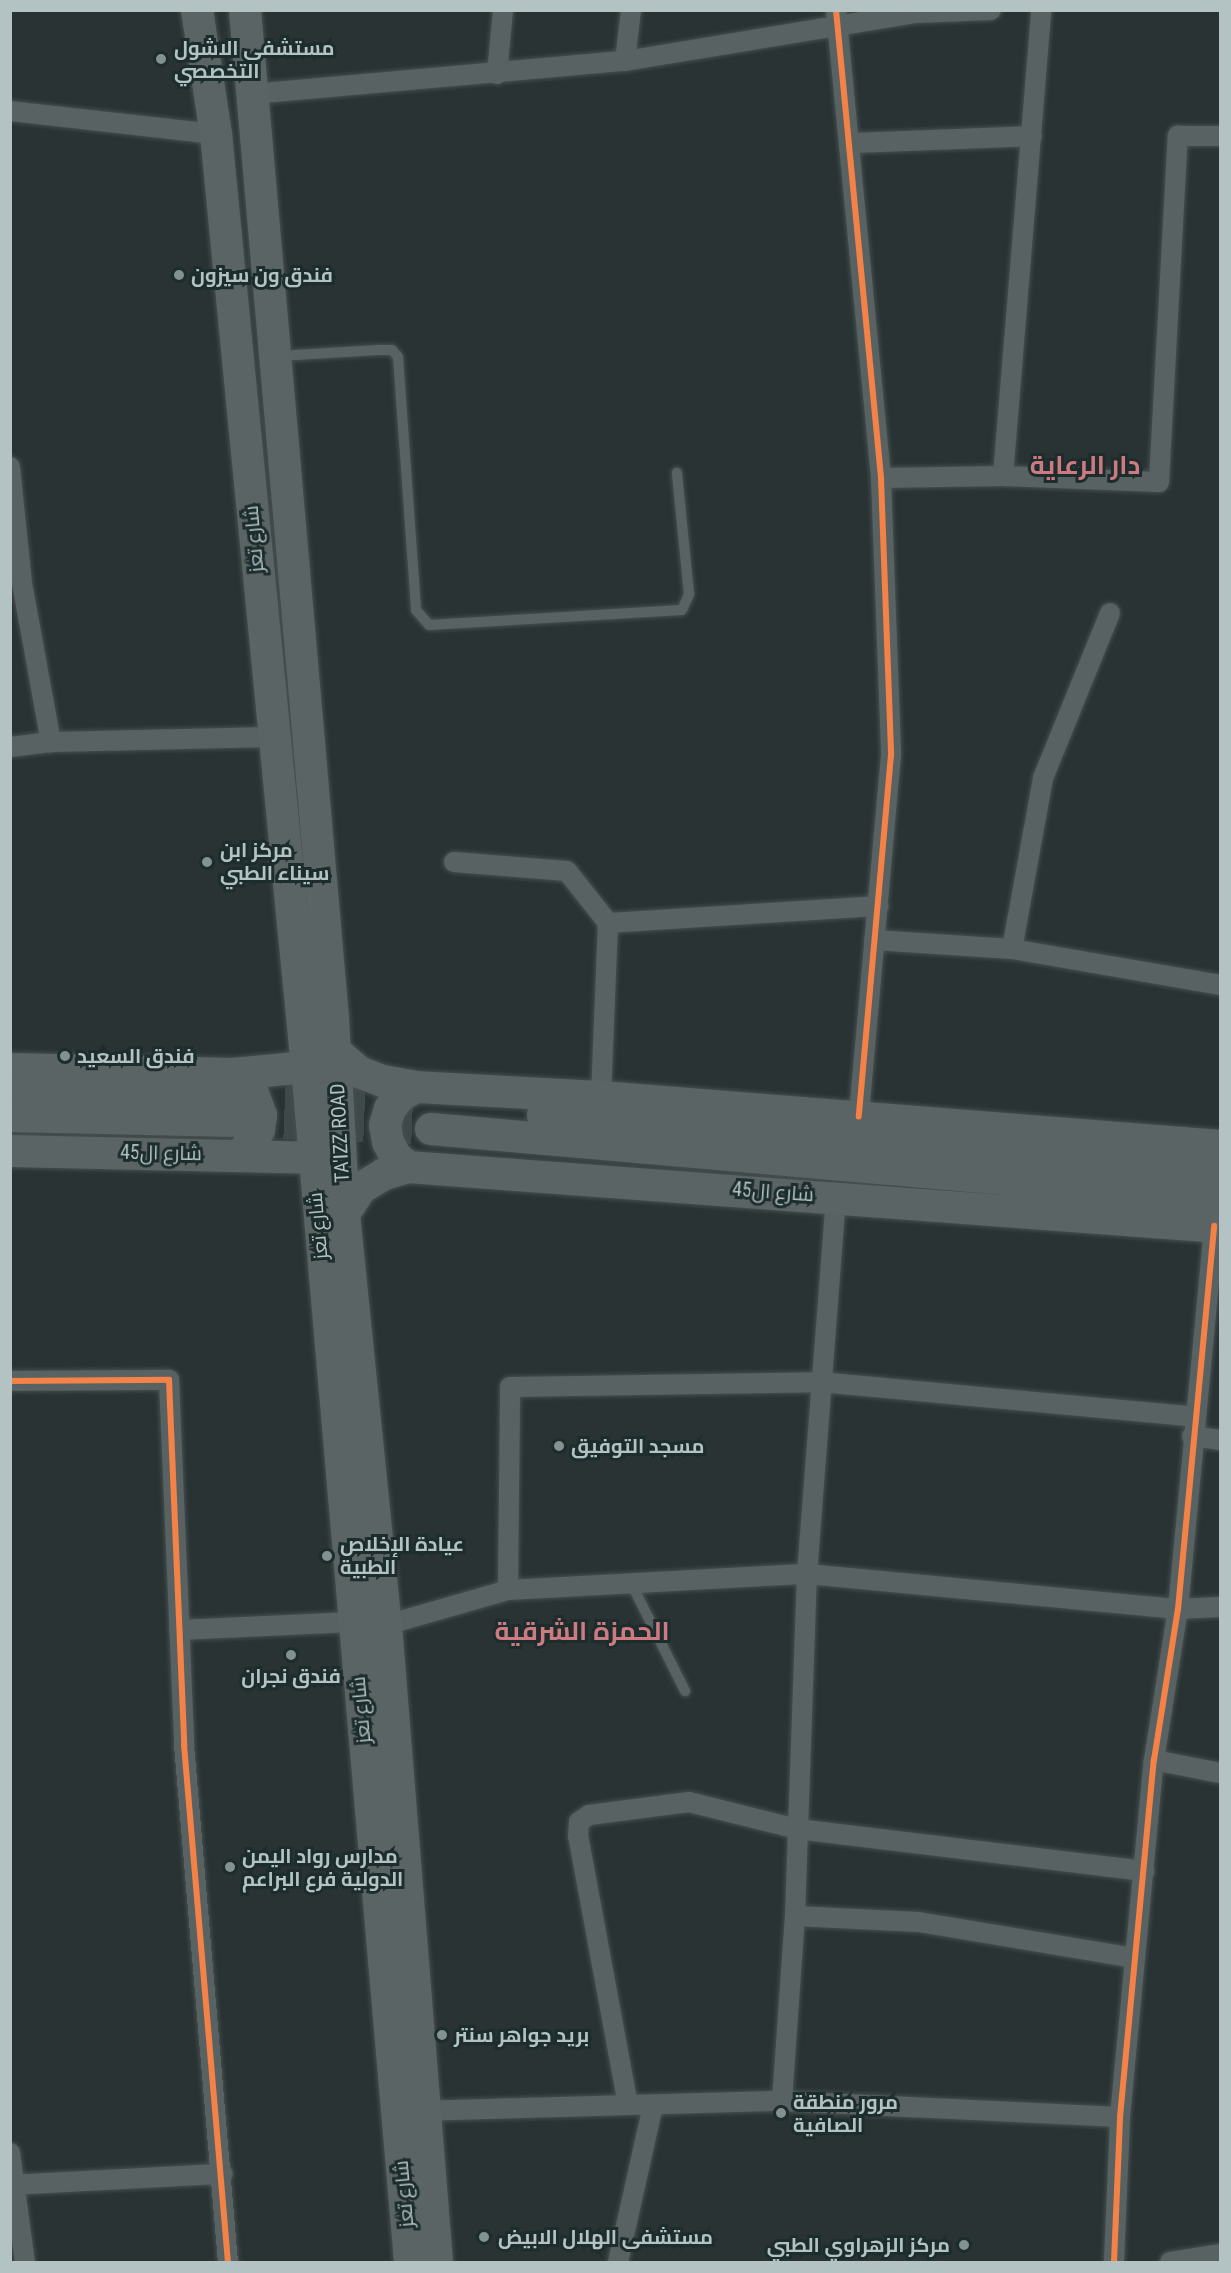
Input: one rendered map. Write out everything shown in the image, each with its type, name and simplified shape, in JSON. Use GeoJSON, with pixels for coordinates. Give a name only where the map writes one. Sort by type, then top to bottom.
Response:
{"type":"FeatureCollection","features":[{"type":"Feature","properties":{"kind":"main road","name":"شارع تعز"},"geometry":{"type":"LineString","coordinates":[[197,10],[216,134],[273,737],[307,1067]]}},
{"type":"Feature","properties":{"kind":"main road","name":"شارع تعز"},"geometry":{"type":"LineString","coordinates":[[245,10],[336,1052]]}},
{"type":"Feature","properties":{"kind":"main road","name":"شارع ال45"},"geometry":{"type":"LineString","coordinates":[[336,1052],[359,1072],[382,1081],[425,1107],[1218,1217]]}},
{"type":"Feature","properties":{"kind":"main road","name":"TA'IZZ ROAD"},"geometry":{"type":"LineString","coordinates":[[336,1052],[344,1214]]}},
{"type":"Feature","properties":{"kind":"main road","name":"شارع ال45"},"geometry":{"type":"LineString","coordinates":[[10,1116],[235,1097],[307,1067]]}},
{"type":"Feature","properties":{"kind":"main road","name":"TA'IZZ ROAD"},"geometry":{"type":"LineString","coordinates":[[307,1067],[312,1158]]}},
{"type":"Feature","properties":{"kind":"main road","name":"شارع ال45"},"geometry":{"type":"LineString","coordinates":[[10,1069],[235,1097]]}},
{"type":"Feature","properties":{"kind":"main road"},"geometry":{"type":"LineString","coordinates":[[235,1097],[251,1088],[261,1115],[253,1143],[242,1154]]}},
{"type":"Feature","properties":{"kind":"main road","name":"شارع ال45"},"geometry":{"type":"LineString","coordinates":[[10,1094],[60,1091],[235,1097]]}},
{"type":"Feature","properties":{"kind":"main road"},"geometry":{"type":"LineString","coordinates":[[408,1167],[396,1157],[388,1142],[386,1125],[390,1109],[401,1095],[425,1107]]}},
{"type":"Feature","properties":{"kind":"main road","name":"شارع ال45"},"geometry":{"type":"LineString","coordinates":[[425,1107],[601,1097],[1221,1146]]}},
{"type":"Feature","properties":{"kind":"main road","name":"شارع ال45"},"geometry":{"type":"LineString","coordinates":[[425,1107],[1221,1169]]}},
{"type":"Feature","properties":{"kind":"main road","name":"شارع ال45"},"geometry":{"type":"LineString","coordinates":[[10,1151],[242,1154],[312,1158]]}},
{"type":"Feature","properties":{"kind":"main road","name":"شارع تعز"},"geometry":{"type":"LineString","coordinates":[[312,1158],[353,1622],[411,2111],[436,2262]]}},
{"type":"Feature","properties":{"kind":"main road","name":"شارع ال45"},"geometry":{"type":"LineString","coordinates":[[344,1214],[361,1188],[384,1174],[408,1167],[836,1197],[1218,1217]]}},
{"type":"Feature","properties":{"kind":"main road","name":"شارع تعز"},"geometry":{"type":"LineString","coordinates":[[344,1214],[386,1624],[411,2111],[410,2262]]}},
{"type":"Feature","properties":{"kind":"street"},"geometry":{"type":"LineString","coordinates":[[497,74],[503,10]]}},
{"type":"Feature","properties":{"kind":"street"},"geometry":{"type":"LineString","coordinates":[[626,61],[631,10]]}},
{"type":"Feature","properties":{"kind":"street"},"geometry":{"type":"LineString","coordinates":[[252,94],[626,61],[836,18],[916,12],[991,10]]}},
{"type":"Feature","properties":{"kind":"street"},"geometry":{"type":"LineString","coordinates":[[1003,476],[1041,10]]}},
{"type":"Feature","properties":{"kind":"street"},"geometry":{"type":"LineString","coordinates":[[836,18],[881,478],[891,755],[859,1117]]}},
{"type":"Feature","properties":{"kind":"street"},"geometry":{"type":"LineString","coordinates":[[10,111],[216,134]]}},
{"type":"Feature","properties":{"kind":"street"},"geometry":{"type":"LineString","coordinates":[[850,144],[1032,136]]}},
{"type":"Feature","properties":{"kind":"street"},"geometry":{"type":"LineString","coordinates":[[881,478],[1003,476],[1159,482],[1178,136],[1221,136]]}},
{"type":"Feature","properties":{"kind":"street"},"geometry":{"type":"LineString","coordinates":[[10,467],[16,583],[51,742]]}},
{"type":"Feature","properties":{"kind":"street"},"geometry":{"type":"LineString","coordinates":[[1012,950],[1043,778],[1110,613]]}},
{"type":"Feature","properties":{"kind":"street"},"geometry":{"type":"LineString","coordinates":[[10,747],[51,742],[273,737]]}},
{"type":"Feature","properties":{"kind":"street"},"geometry":{"type":"LineString","coordinates":[[454,862],[567,871],[608,923],[601,1097]]}},
{"type":"Feature","properties":{"kind":"street"},"geometry":{"type":"LineString","coordinates":[[608,923],[878,906]]}},
{"type":"Feature","properties":{"kind":"street"},"geometry":{"type":"LineString","coordinates":[[874,940],[1012,950],[1221,986]]}},
{"type":"Feature","properties":{"kind":"street"},"geometry":{"type":"LineString","coordinates":[[782,2101],[795,1916],[807,1574],[836,1197]]}},
{"type":"Feature","properties":{"kind":"street"},"geometry":{"type":"LineString","coordinates":[[1114,2262],[1120,2117],[1154,1760],[1178,1609],[1193,1426],[1218,1217]]}},
{"type":"Feature","properties":{"kind":"street"},"geometry":{"type":"LineString","coordinates":[[10,1381],[168,1380],[184,1745],[224,2174],[228,2262]]}},
{"type":"Feature","properties":{"kind":"street"},"geometry":{"type":"LineString","coordinates":[[508,1590],[510,1387],[820,1382],[1193,1426],[1221,1440]]}},
{"type":"Feature","properties":{"kind":"street"},"geometry":{"type":"LineString","coordinates":[[386,1624],[508,1590],[807,1574],[1178,1609],[1221,1607]]}},
{"type":"Feature","properties":{"kind":"street"},"geometry":{"type":"LineString","coordinates":[[179,1630],[353,1622]]}},
{"type":"Feature","properties":{"kind":"street"},"geometry":{"type":"LineString","coordinates":[[1154,1760],[1221,1773]]}},
{"type":"Feature","properties":{"kind":"street"},"geometry":{"type":"LineString","coordinates":[[628,2105],[578,1836],[579,1822],[589,1815],[689,1802],[797,1829],[1144,1871]]}},
{"type":"Feature","properties":{"kind":"street"},"geometry":{"type":"LineString","coordinates":[[795,1916],[919,1922],[1135,1958]]}},
{"type":"Feature","properties":{"kind":"street"},"geometry":{"type":"LineString","coordinates":[[411,2111],[782,2101],[1120,2117]]}},
{"type":"Feature","properties":{"kind":"street"},"geometry":{"type":"LineString","coordinates":[[618,2262],[653,2105]]}},
{"type":"Feature","properties":{"kind":"street"},"geometry":{"type":"LineString","coordinates":[[10,2153],[25,2262]]}},
{"type":"Feature","properties":{"kind":"street"},"geometry":{"type":"LineString","coordinates":[[13,2185],[224,2174]]}},
{"type":"Feature","properties":{"kind":"street"},"geometry":{"type":"LineString","coordinates":[[1170,2262],[1221,2254]]}},
{"type":"Feature","properties":{"kind":"lane"},"geometry":{"type":"LineString","coordinates":[[275,356],[392,350],[398,357],[416,610],[429,625],[682,610],[688,594],[677,473]]}},
{"type":"Feature","properties":{"kind":"lane"},"geometry":{"type":"LineString","coordinates":[[631,1583],[685,1691]]}},
{"type":"Feature","properties":{"kind":"tunnel"},"geometry":{"type":"LineString","coordinates":[[237,1097],[428,1106]]}},
{"type":"Feature","properties":{"kind":"tunnel"},"geometry":{"type":"LineString","coordinates":[[236,1121],[431,1129]]}},
{"type":"Feature","properties":{"kind":"cycle path"},"geometry":{"type":"LineString","coordinates":[[836,10],[881,478],[891,755],[859,1117]]}},
{"type":"Feature","properties":{"kind":"cycle path"},"geometry":{"type":"LineString","coordinates":[[1114,2262],[1120,2117],[1154,1760],[1178,1609],[1214,1226]]}},
{"type":"Feature","properties":{"kind":"cycle path"},"geometry":{"type":"LineString","coordinates":[[10,1381],[169,1380],[184,1745],[228,2262]]}},
{"type":"Feature","properties":{"kind":"place","name":"مستشفى الاشول التخصصي"},"geometry":{"type":"Point","coordinates":[161,59]}},
{"type":"Feature","properties":{"kind":"place","name":"فندق ون سيزون"},"geometry":{"type":"Point","coordinates":[179,275]}},
{"type":"Feature","properties":{"kind":"place","name":"مركز ابن سيناء الطبي"},"geometry":{"type":"Point","coordinates":[207,862]}},
{"type":"Feature","properties":{"kind":"place","name":"فندق السعيد"},"geometry":{"type":"Point","coordinates":[65,1056]}},
{"type":"Feature","properties":{"kind":"place","name":"مسجد التوفيق"},"geometry":{"type":"Point","coordinates":[559,1446]}},
{"type":"Feature","properties":{"kind":"place","name":"عيادة الإخلاص الطبية"},"geometry":{"type":"Point","coordinates":[327,1556]}},
{"type":"Feature","properties":{"kind":"place","name":"فندق نجران"},"geometry":{"type":"Point","coordinates":[291,1655]}},
{"type":"Feature","properties":{"kind":"place","name":"مدارس رواد اليمن الدولية فرع البراعم"},"geometry":{"type":"Point","coordinates":[230,1867]}},
{"type":"Feature","properties":{"kind":"place","name":"بريد جواهر سنتر"},"geometry":{"type":"Point","coordinates":[442,2035]}},
{"type":"Feature","properties":{"kind":"place","name":"مرور منطقة الصافية"},"geometry":{"type":"Point","coordinates":[781,2113]}},
{"type":"Feature","properties":{"kind":"place","name":"مستشفى الهلال الابيض"},"geometry":{"type":"Point","coordinates":[484,2237]}},
{"type":"Feature","properties":{"kind":"place","name":"مركز الزهراوي الطبي"},"geometry":{"type":"Point","coordinates":[964,2245]}},
{"type":"Feature","properties":{"kind":"district","name":"دار الرعاية"},"geometry":{"type":"Point","coordinates":[1085,466]}},
{"type":"Feature","properties":{"kind":"district","name":"الحمزة الشرقية"},"geometry":{"type":"Point","coordinates":[582,1632]}}]}
